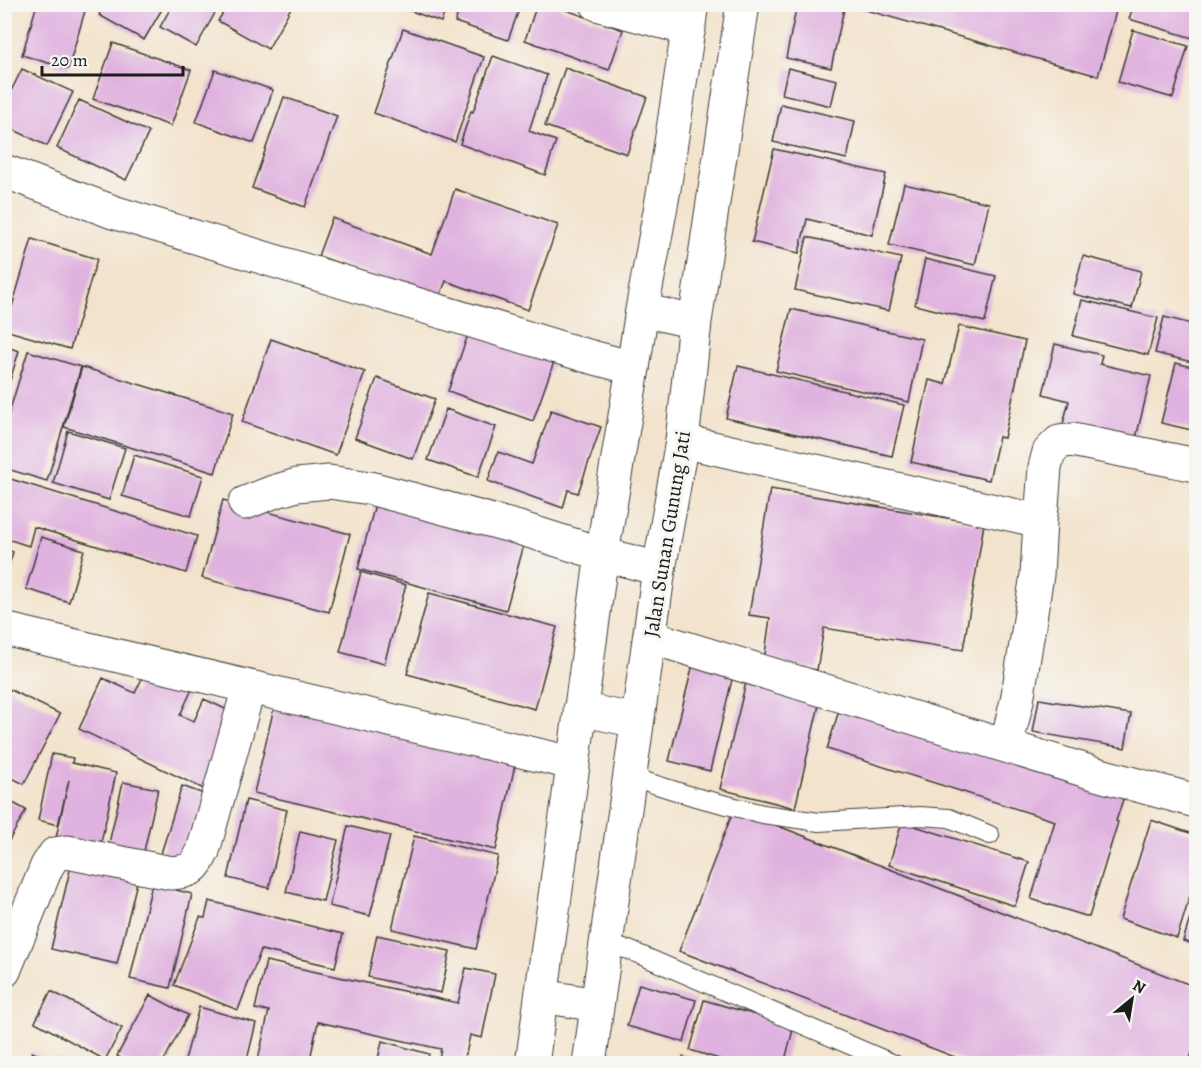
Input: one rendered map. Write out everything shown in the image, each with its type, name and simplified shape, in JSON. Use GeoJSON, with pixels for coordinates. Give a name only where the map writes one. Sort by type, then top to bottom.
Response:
{"type":"FeatureCollection","features":[{"type":"Feature","properties":{"kind":"main road"},"geometry":{"type":"LineString","coordinates":[[532,1064],[602,554],[664,189],[690,17],[597,4]]}},
{"type":"Feature","properties":{"kind":"main road","name":"Jalan Sunan Gunung Jati"},"geometry":{"type":"LineString","coordinates":[[589,1064],[628,776],[659,569],[682,441],[695,322],[743,4]]}},
{"type":"Feature","properties":{"kind":"main road"},"geometry":{"type":"LineString","coordinates":[[4,171],[113,212],[633,368]]}},
{"type":"Feature","properties":{"kind":"main road"},"geometry":{"type":"LineString","coordinates":[[642,310],[695,322]]}},
{"type":"Feature","properties":{"kind":"main road"},"geometry":{"type":"LineString","coordinates":[[1006,746],[1017,700],[1037,575],[1040,521],[1049,452],[1059,442],[1072,440],[1197,465]]}},
{"type":"Feature","properties":{"kind":"main road"},"geometry":{"type":"LineString","coordinates":[[682,441],[1040,521]]}},
{"type":"Feature","properties":{"kind":"main road"},"geometry":{"type":"LineString","coordinates":[[245,502],[297,485],[329,482],[370,488],[659,569]]}},
{"type":"Feature","properties":{"kind":"main road"},"geometry":{"type":"LineString","coordinates":[[4,629],[572,763]]}},
{"type":"Feature","properties":{"kind":"main road"},"geometry":{"type":"LineString","coordinates":[[650,637],[1100,775],[1197,801]]}},
{"type":"Feature","properties":{"kind":"main road"},"geometry":{"type":"LineString","coordinates":[[4,971],[46,867],[55,854],[67,852],[171,873],[188,872],[197,863],[203,851],[249,687]]}},
{"type":"Feature","properties":{"kind":"main road"},"geometry":{"type":"LineString","coordinates":[[580,709],[637,721]]}},
{"type":"Feature","properties":{"kind":"main road"},"geometry":{"type":"LineString","coordinates":[[542,996],[597,1005]]}},
{"type":"Feature","properties":{"kind":"lane"},"geometry":{"type":"LineString","coordinates":[[628,776],[695,797],[763,814],[819,822],[920,816],[949,818],[990,835]]}},
{"type":"Feature","properties":{"kind":"lane"},"geometry":{"type":"LineString","coordinates":[[606,945],[629,950],[894,1064]]}},
{"type":"Feature","properties":{"kind":"building"},"geometry":{"type":"Polygon","coordinates":[[[37,4],[87,4],[68,69],[22,55],[37,4]]]}},
{"type":"Feature","properties":{"kind":"building"},"geometry":{"type":"Polygon","coordinates":[[[105,4],[165,4],[144,40],[99,15],[105,4]]]}},
{"type":"Feature","properties":{"kind":"building"},"geometry":{"type":"Polygon","coordinates":[[[173,4],[220,4],[196,47],[160,27],[173,4]]]}},
{"type":"Feature","properties":{"kind":"building"},"geometry":{"type":"Polygon","coordinates":[[[228,4],[293,4],[268,49],[218,21],[228,4]]]}},
{"type":"Feature","properties":{"kind":"building"},"geometry":{"type":"Polygon","coordinates":[[[392,4],[448,4],[441,22],[392,4]]]}},
{"type":"Feature","properties":{"kind":"building"},"geometry":{"type":"Polygon","coordinates":[[[461,4],[521,4],[508,40],[455,22],[461,4]]]}},
{"type":"Feature","properties":{"kind":"building"},"geometry":{"type":"Polygon","coordinates":[[[537,4],[549,4],[623,30],[609,70],[525,40],[537,4]]]}},
{"type":"Feature","properties":{"kind":"building"},"geometry":{"type":"Polygon","coordinates":[[[797,4],[845,4],[831,68],[786,58],[797,4]]]}},
{"type":"Feature","properties":{"kind":"building"},"geometry":{"type":"Polygon","coordinates":[[[856,4],[1118,4],[1098,76],[855,7],[856,4]]]}},
{"type":"Feature","properties":{"kind":"building"},"geometry":{"type":"Polygon","coordinates":[[[1134,4],[1196,4],[1196,39],[1129,19],[1134,4]]]}},
{"type":"Feature","properties":{"kind":"building"},"geometry":{"type":"Polygon","coordinates":[[[403,29],[484,57],[455,142],[374,113],[403,29]]]}},
{"type":"Feature","properties":{"kind":"building"},"geometry":{"type":"Polygon","coordinates":[[[1133,30],[1188,46],[1173,98],[1118,82],[1133,30]]]}},
{"type":"Feature","properties":{"kind":"building"},"geometry":{"type":"Polygon","coordinates":[[[113,43],[191,70],[171,126],[93,99],[113,43]]]}},
{"type":"Feature","properties":{"kind":"building"},"geometry":{"type":"Polygon","coordinates":[[[493,56],[547,75],[529,131],[556,141],[545,175],[460,144],[493,56]]]}},
{"type":"Feature","properties":{"kind":"building"},"geometry":{"type":"Polygon","coordinates":[[[565,68],[647,97],[627,154],[545,126],[565,68]]]}},
{"type":"Feature","properties":{"kind":"building"},"geometry":{"type":"Polygon","coordinates":[[[788,68],[837,80],[831,106],[782,94],[788,68]]]}},
{"type":"Feature","properties":{"kind":"building"},"geometry":{"type":"Polygon","coordinates":[[[22,69],[73,92],[47,146],[4,125],[4,105],[22,69]]]}},
{"type":"Feature","properties":{"kind":"building"},"geometry":{"type":"Polygon","coordinates":[[[215,70],[273,90],[254,143],[196,122],[215,70]]]}},
{"type":"Feature","properties":{"kind":"building"},"geometry":{"type":"Polygon","coordinates":[[[284,97],[337,116],[305,207],[252,188],[284,97]]]}},
{"type":"Feature","properties":{"kind":"building"},"geometry":{"type":"Polygon","coordinates":[[[79,100],[149,132],[126,180],[57,148],[79,100]]]}},
{"type":"Feature","properties":{"kind":"building"},"geometry":{"type":"Polygon","coordinates":[[[781,104],[855,121],[847,159],[773,142],[781,104]]]}},
{"type":"Feature","properties":{"kind":"building"},"geometry":{"type":"Polygon","coordinates":[[[774,149],[886,174],[872,235],[807,219],[799,253],[752,242],[774,149]]]}},
{"type":"Feature","properties":{"kind":"building"},"geometry":{"type":"Polygon","coordinates":[[[904,184],[989,203],[975,265],[889,245],[904,184]]]}},
{"type":"Feature","properties":{"kind":"building"},"geometry":{"type":"Polygon","coordinates":[[[455,189],[558,225],[528,310],[446,281],[439,298],[318,256],[332,218],[432,254],[455,189]]]}},
{"type":"Feature","properties":{"kind":"building"},"geometry":{"type":"Polygon","coordinates":[[[807,237],[901,258],[889,311],[795,290],[807,237]]]}},
{"type":"Feature","properties":{"kind":"building"},"geometry":{"type":"Polygon","coordinates":[[[32,239],[97,259],[70,349],[5,330],[32,239]]]}},
{"type":"Feature","properties":{"kind":"building"},"geometry":{"type":"Polygon","coordinates":[[[1083,256],[1141,271],[1132,308],[1073,294],[1083,256]]]}},
{"type":"Feature","properties":{"kind":"building"},"geometry":{"type":"Polygon","coordinates":[[[925,259],[996,276],[985,322],[915,305],[925,259]]]}},
{"type":"Feature","properties":{"kind":"building"},"geometry":{"type":"Polygon","coordinates":[[[1082,300],[1158,318],[1148,355],[1073,336],[1082,300]]]}},
{"type":"Feature","properties":{"kind":"building"},"geometry":{"type":"Polygon","coordinates":[[[791,309],[922,339],[909,402],[776,371],[791,309]]]}},
{"type":"Feature","properties":{"kind":"building"},"geometry":{"type":"Polygon","coordinates":[[[1164,317],[1196,325],[1196,363],[1155,353],[1164,317]]]}},
{"type":"Feature","properties":{"kind":"building"},"geometry":{"type":"Polygon","coordinates":[[[959,326],[1025,341],[1004,438],[999,437],[989,480],[911,462],[929,380],[945,384],[959,326]]]}},
{"type":"Feature","properties":{"kind":"building"},"geometry":{"type":"Polygon","coordinates":[[[470,329],[555,359],[533,421],[448,391],[470,329]]]}},
{"type":"Feature","properties":{"kind":"building"},"geometry":{"type":"Polygon","coordinates":[[[271,339],[365,372],[336,455],[242,422],[271,339]]]}},
{"type":"Feature","properties":{"kind":"building"},"geometry":{"type":"Polygon","coordinates":[[[1055,344],[1102,355],[1100,364],[1151,376],[1135,442],[1063,424],[1069,401],[1043,394],[1055,344]]]}},
{"type":"Feature","properties":{"kind":"building"},"geometry":{"type":"Polygon","coordinates":[[[4,346],[19,351],[5,397],[4,397],[4,346]]]}},
{"type":"Feature","properties":{"kind":"building"},"geometry":{"type":"Polygon","coordinates":[[[28,351],[81,367],[47,481],[4,468],[4,429],[28,351]]]}},
{"type":"Feature","properties":{"kind":"building"},"geometry":{"type":"Polygon","coordinates":[[[1176,363],[1196,368],[1196,431],[1161,423],[1176,363]]]}},
{"type":"Feature","properties":{"kind":"building"},"geometry":{"type":"Polygon","coordinates":[[[738,366],[904,405],[892,456],[726,418],[738,366]]]}},
{"type":"Feature","properties":{"kind":"building"},"geometry":{"type":"Polygon","coordinates":[[[82,367],[233,413],[215,473],[64,427],[82,367]]]}},
{"type":"Feature","properties":{"kind":"building"},"geometry":{"type":"Polygon","coordinates":[[[377,378],[435,399],[413,459],[355,438],[377,378]]]}},
{"type":"Feature","properties":{"kind":"building"},"geometry":{"type":"Polygon","coordinates":[[[446,409],[496,427],[478,477],[428,460],[446,409]]]}},
{"type":"Feature","properties":{"kind":"building"},"geometry":{"type":"Polygon","coordinates":[[[551,410],[601,427],[578,493],[568,490],[563,508],[488,481],[498,452],[532,464],[551,410]]]}},
{"type":"Feature","properties":{"kind":"building"},"geometry":{"type":"Polygon","coordinates":[[[68,431],[125,448],[109,500],[53,483],[68,431]]]}},
{"type":"Feature","properties":{"kind":"building"},"geometry":{"type":"Polygon","coordinates":[[[134,455],[203,476],[191,516],[122,496],[134,455]]]}},
{"type":"Feature","properties":{"kind":"building"},"geometry":{"type":"Polygon","coordinates":[[[4,477],[197,536],[186,573],[34,527],[29,546],[4,538],[4,477]]]}},
{"type":"Feature","properties":{"kind":"building"},"geometry":{"type":"Polygon","coordinates":[[[770,489],[984,524],[963,650],[824,628],[817,670],[764,661],[770,618],[749,615],[770,489]]]}},
{"type":"Feature","properties":{"kind":"building"},"geometry":{"type":"Polygon","coordinates":[[[378,493],[527,534],[506,610],[358,569],[378,493]]]}},
{"type":"Feature","properties":{"kind":"building"},"geometry":{"type":"Polygon","coordinates":[[[223,500],[350,534],[329,612],[202,578],[223,500]]]}},
{"type":"Feature","properties":{"kind":"building"},"geometry":{"type":"Polygon","coordinates":[[[41,537],[84,550],[69,602],[26,589],[41,537]]]}},
{"type":"Feature","properties":{"kind":"building"},"geometry":{"type":"Polygon","coordinates":[[[4,549],[13,552],[5,579],[4,579],[4,549]]]}},
{"type":"Feature","properties":{"kind":"building"},"geometry":{"type":"Polygon","coordinates":[[[361,572],[406,585],[384,664],[340,652],[361,572]]]}},
{"type":"Feature","properties":{"kind":"building"},"geometry":{"type":"Polygon","coordinates":[[[429,593],[557,627],[535,709],[407,674],[429,593]]]}},
{"type":"Feature","properties":{"kind":"building"},"geometry":{"type":"Polygon","coordinates":[[[695,656],[735,667],[710,771],[669,761],[695,656]]]}},
{"type":"Feature","properties":{"kind":"building"},"geometry":{"type":"Polygon","coordinates":[[[149,664],[194,685],[180,715],[194,721],[204,699],[236,714],[208,791],[79,729],[103,678],[135,693],[149,664]]]}},
{"type":"Feature","properties":{"kind":"building"},"geometry":{"type":"Polygon","coordinates":[[[748,674],[822,692],[795,808],[720,789],[748,674]]]}},
{"type":"Feature","properties":{"kind":"building"},"geometry":{"type":"Polygon","coordinates":[[[9,689],[60,714],[24,784],[4,774],[4,697],[9,689]]]}},
{"type":"Feature","properties":{"kind":"building"},"geometry":{"type":"Polygon","coordinates":[[[276,699],[517,756],[496,850],[254,793],[276,699]]]}},
{"type":"Feature","properties":{"kind":"building"},"geometry":{"type":"Polygon","coordinates":[[[1039,699],[1131,714],[1125,748],[1033,732],[1039,699]]]}},
{"type":"Feature","properties":{"kind":"building"},"geometry":{"type":"Polygon","coordinates":[[[842,701],[1126,790],[1089,917],[1031,899],[1055,821],[827,749],[842,701]]]}},
{"type":"Feature","properties":{"kind":"building"},"geometry":{"type":"Polygon","coordinates":[[[52,754],[73,758],[72,763],[116,773],[99,852],[55,842],[69,780],[58,825],[38,820],[52,754]]]}},
{"type":"Feature","properties":{"kind":"building"},"geometry":{"type":"Polygon","coordinates":[[[123,782],[158,789],[142,860],[107,852],[123,782]]]}},
{"type":"Feature","properties":{"kind":"building"},"geometry":{"type":"Polygon","coordinates":[[[182,786],[212,797],[191,865],[159,860],[182,786]]]}},
{"type":"Feature","properties":{"kind":"building"},"geometry":{"type":"Polygon","coordinates":[[[4,798],[26,810],[4,850],[4,798]]]}},
{"type":"Feature","properties":{"kind":"building"},"geometry":{"type":"Polygon","coordinates":[[[246,800],[287,810],[269,888],[228,878],[246,800]]]}},
{"type":"Feature","properties":{"kind":"building"},"geometry":{"type":"Polygon","coordinates":[[[734,809],[1196,987],[1196,1043],[1188,1064],[973,1064],[679,951],[734,809]]]}},
{"type":"Feature","properties":{"kind":"building"},"geometry":{"type":"Polygon","coordinates":[[[1151,820],[1196,835],[1196,877],[1177,938],[1120,919],[1151,820]]]}},
{"type":"Feature","properties":{"kind":"building"},"geometry":{"type":"Polygon","coordinates":[[[902,822],[1029,862],[1015,906],[889,865],[902,822]]]}},
{"type":"Feature","properties":{"kind":"building"},"geometry":{"type":"Polygon","coordinates":[[[348,826],[390,836],[370,916],[329,906],[348,826]]]}},
{"type":"Feature","properties":{"kind":"building"},"geometry":{"type":"Polygon","coordinates":[[[300,831],[338,840],[323,901],[286,892],[300,831]]]}},
{"type":"Feature","properties":{"kind":"building"},"geometry":{"type":"Polygon","coordinates":[[[414,836],[498,856],[476,949],[392,929],[414,836]]]}},
{"type":"Feature","properties":{"kind":"building"},"geometry":{"type":"Polygon","coordinates":[[[71,866],[137,882],[117,964],[51,949],[71,866]]]}},
{"type":"Feature","properties":{"kind":"building"},"geometry":{"type":"Polygon","coordinates":[[[152,884],[192,894],[170,988],[130,979],[152,884]]]}},
{"type":"Feature","properties":{"kind":"building"},"geometry":{"type":"Polygon","coordinates":[[[1196,899],[1196,945],[1183,941],[1196,899]]]}},
{"type":"Feature","properties":{"kind":"building"},"geometry":{"type":"Polygon","coordinates":[[[209,901],[343,934],[335,967],[261,950],[238,1010],[174,985],[200,917],[205,918],[209,901]]]}},
{"type":"Feature","properties":{"kind":"building"},"geometry":{"type":"Polygon","coordinates":[[[377,935],[450,951],[441,993],[368,977],[377,935]]]}},
{"type":"Feature","properties":{"kind":"building"},"geometry":{"type":"Polygon","coordinates":[[[266,961],[458,1003],[466,968],[495,974],[482,1038],[470,1035],[463,1064],[438,1064],[441,1049],[318,1022],[309,1064],[257,1064],[269,1011],[255,1009],[266,961]]]}},
{"type":"Feature","properties":{"kind":"building"},"geometry":{"type":"Polygon","coordinates":[[[639,984],[696,1000],[684,1042],[627,1026],[639,984]]]}},
{"type":"Feature","properties":{"kind":"building"},"geometry":{"type":"Polygon","coordinates":[[[51,991],[122,1028],[105,1060],[35,1022],[51,991]]]}},
{"type":"Feature","properties":{"kind":"building"},"geometry":{"type":"Polygon","coordinates":[[[150,995],[188,1015],[162,1064],[131,1064],[117,1056],[150,995]]]}},
{"type":"Feature","properties":{"kind":"building"},"geometry":{"type":"Polygon","coordinates":[[[704,1000],[794,1026],[784,1064],[735,1064],[690,1050],[704,1000]]]}},
{"type":"Feature","properties":{"kind":"building"},"geometry":{"type":"Polygon","coordinates":[[[199,1007],[256,1023],[246,1064],[184,1064],[199,1007]]]}},
{"type":"Feature","properties":{"kind":"building"},"geometry":{"type":"Polygon","coordinates":[[[382,1041],[429,1054],[426,1064],[377,1064],[382,1041]]]}},
{"type":"Feature","properties":{"kind":"building"},"geometry":{"type":"Polygon","coordinates":[[[32,1052],[53,1063],[56,1057],[69,1064],[26,1064],[32,1052]]]}},
{"type":"Feature","properties":{"kind":"building"},"geometry":{"type":"Polygon","coordinates":[[[683,1057],[702,1063],[702,1064],[681,1064],[683,1057]]]}}]}
